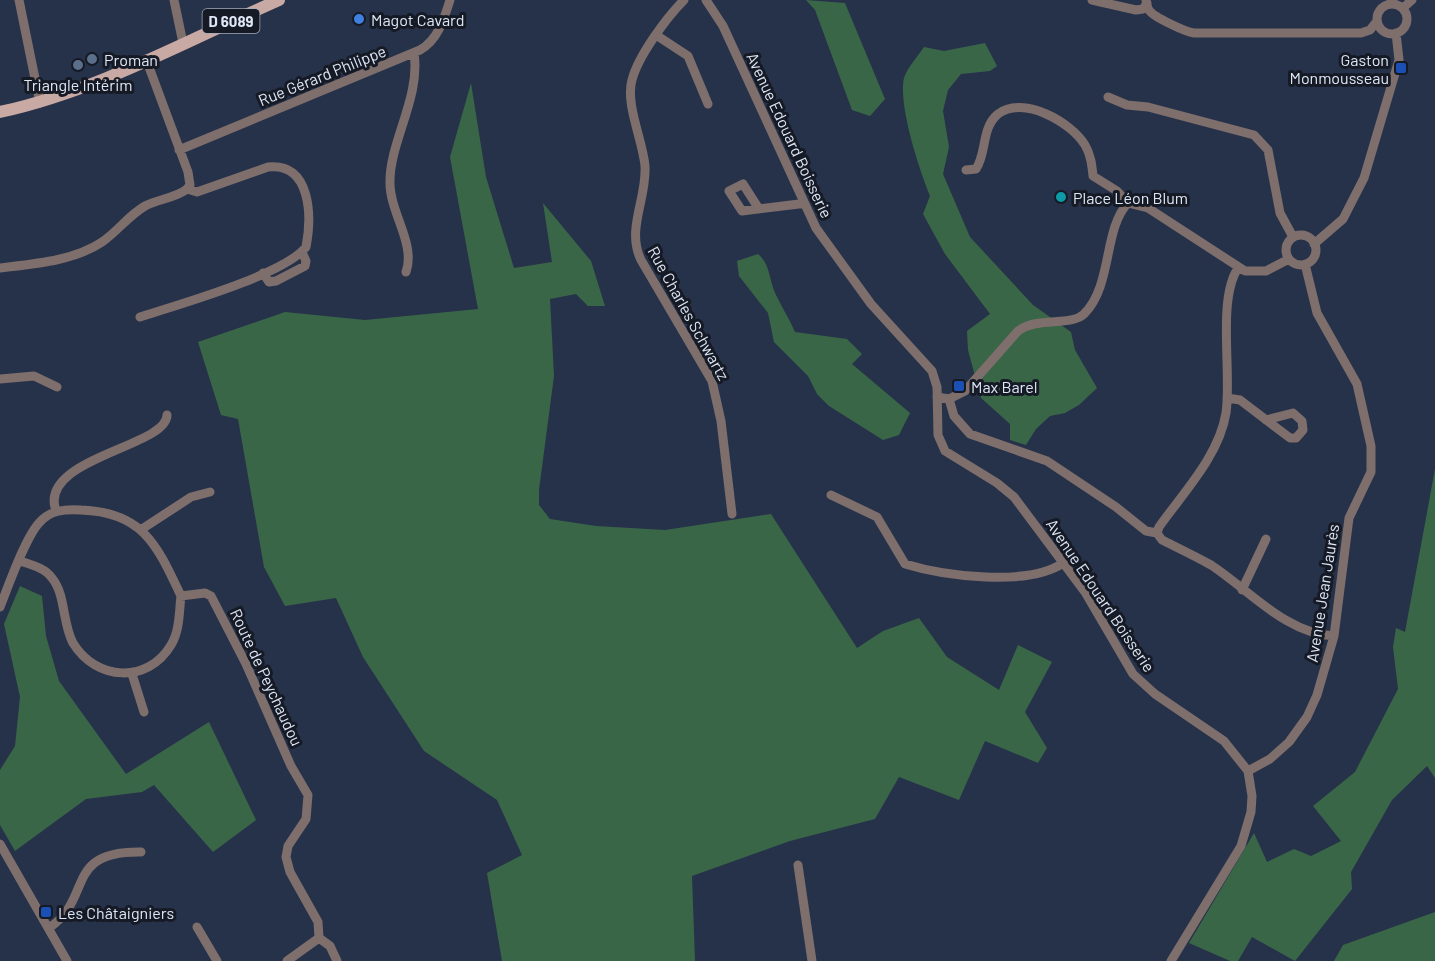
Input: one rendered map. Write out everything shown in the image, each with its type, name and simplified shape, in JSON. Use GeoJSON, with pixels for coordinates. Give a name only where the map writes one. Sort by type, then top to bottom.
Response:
{"type":"FeatureCollection","features":[{"type":"Feature","properties":{"kind":"main road","name":"D 6089"},"geometry":{"type":"LineString","coordinates":[[0,112],[39,103],[87,86],[279,0]]}},
{"type":"Feature","properties":{"kind":"street"},"geometry":{"type":"LineString","coordinates":[[19,0],[39,103]]}},
{"type":"Feature","properties":{"kind":"street"},"geometry":{"type":"LineString","coordinates":[[174,0],[183,43]]}},
{"type":"Feature","properties":{"kind":"street","name":"Rue Gérard Philippe"},"geometry":{"type":"LineString","coordinates":[[179,150],[414,53],[433,40],[450,0]]}},
{"type":"Feature","properties":{"kind":"street","name":"Rue Charles Schwartz"},"geometry":{"type":"LineString","coordinates":[[684,0],[667,18],[632,80],[632,99],[645,166],[635,245],[712,381],[722,421],[732,514]]}},
{"type":"Feature","properties":{"kind":"street","name":"Avenue Edouard Boisserie"},"geometry":{"type":"LineString","coordinates":[[706,0],[723,26],[816,228],[872,304],[927,364],[935,378],[938,435],[945,451],[997,483],[1014,497],[1084,592],[1133,674],[1155,694],[1224,741],[1248,771]]}},
{"type":"Feature","properties":{"kind":"street"},"geometry":{"type":"LineString","coordinates":[[1092,0],[1136,10],[1143,9],[1147,2]]}},
{"type":"Feature","properties":{"kind":"street"},"geometry":{"type":"LineString","coordinates":[[1403,8],[1412,0]]}},
{"type":"Feature","properties":{"kind":"street"},"geometry":{"type":"LineString","coordinates":[[1147,2],[1154,15],[1188,33],[1361,33],[1370,30],[1377,21],[1378,12],[1384,3],[1394,4],[1403,8],[1407,16],[1406,25],[1396,33]]}},
{"type":"Feature","properties":{"kind":"street"},"geometry":{"type":"LineString","coordinates":[[1377,21],[1382,30],[1396,33]]}},
{"type":"Feature","properties":{"kind":"street"},"geometry":{"type":"LineString","coordinates":[[1314,244],[1343,219],[1364,178],[1399,60],[1396,33]]}},
{"type":"Feature","properties":{"kind":"street"},"geometry":{"type":"LineString","coordinates":[[656,35],[688,56],[708,104]]}},
{"type":"Feature","properties":{"kind":"street"},"geometry":{"type":"LineString","coordinates":[[406,272],[410,257],[392,203],[390,184],[410,95],[414,53]]}},
{"type":"Feature","properties":{"kind":"street"},"geometry":{"type":"LineString","coordinates":[[146,59],[190,181],[188,189]]}},
{"type":"Feature","properties":{"kind":"street"},"geometry":{"type":"LineString","coordinates":[[1108,97],[1127,105],[1148,107],[1254,135],[1268,150],[1280,213],[1293,237]]}},
{"type":"Feature","properties":{"kind":"street"},"geometry":{"type":"LineString","coordinates":[[966,170],[976,169],[985,138],[996,116],[1013,107],[1026,107],[1045,114],[1084,143],[1089,152],[1094,176],[1117,191],[1128,203],[1148,208],[1238,268],[1259,272],[1289,259]]}},
{"type":"Feature","properties":{"kind":"street"},"geometry":{"type":"LineString","coordinates":[[0,268],[38,263],[80,252],[103,242],[126,219],[146,206],[188,189],[197,192],[276,166],[292,171],[299,178],[306,191],[307,241],[302,252],[306,261],[304,266],[276,281],[268,282],[263,273],[236,286],[140,317]]}},
{"type":"Feature","properties":{"kind":"street"},"geometry":{"type":"LineString","coordinates":[[759,209],[804,203]]}},
{"type":"Feature","properties":{"kind":"street"},"geometry":{"type":"LineString","coordinates":[[937,397],[950,399],[965,391],[1023,327],[1036,322],[1075,319],[1086,311],[1100,287],[1113,237],[1123,209],[1128,203]]}},
{"type":"Feature","properties":{"kind":"street"},"geometry":{"type":"LineString","coordinates":[[1293,237],[1308,237],[1314,244],[1315,255],[1305,264],[1294,263],[1289,259],[1286,247],[1293,237]]}},
{"type":"Feature","properties":{"kind":"street","name":"Avenue Jean Jaurès"},"geometry":{"type":"LineString","coordinates":[[1248,771],[1270,759],[1300,730],[1317,695],[1334,636],[1349,518],[1371,472],[1371,456],[1357,384],[1317,313],[1305,264]]}},
{"type":"Feature","properties":{"kind":"street"},"geometry":{"type":"LineString","coordinates":[[1222,292],[1224,284],[1238,268]]}},
{"type":"Feature","properties":{"kind":"street"},"geometry":{"type":"LineString","coordinates":[[1157,533],[1210,453],[1225,414],[1229,287],[1232,277]]}},
{"type":"Feature","properties":{"kind":"street"},"geometry":{"type":"LineString","coordinates":[[0,380],[34,376],[57,387]]}},
{"type":"Feature","properties":{"kind":"street"},"geometry":{"type":"LineString","coordinates":[[1227,398],[1240,400],[1266,420]]}},
{"type":"Feature","properties":{"kind":"street"},"geometry":{"type":"LineString","coordinates":[[950,399],[954,416],[970,434],[1047,461],[1116,507],[1146,531],[1157,533],[1162,540],[1210,564],[1242,590],[1284,618],[1320,634],[1334,636]]}},
{"type":"Feature","properties":{"kind":"street"},"geometry":{"type":"LineString","coordinates":[[56,511],[53,503],[55,492],[68,476],[114,450],[159,430],[167,420],[167,415]]}},
{"type":"Feature","properties":{"kind":"street"},"geometry":{"type":"LineString","coordinates":[[142,530],[191,497],[210,492]]}},
{"type":"Feature","properties":{"kind":"street"},"geometry":{"type":"LineString","coordinates":[[831,495],[877,517],[905,564],[921,569],[959,575],[1030,574],[1063,563]]}},
{"type":"Feature","properties":{"kind":"street"},"geometry":{"type":"LineString","coordinates":[[0,607],[20,561],[36,526],[56,511],[72,509],[108,512],[129,520],[142,530],[157,548],[181,596],[178,625],[170,646],[157,661],[132,674],[103,670],[83,655],[69,633],[56,583],[42,569],[20,561]]}},
{"type":"Feature","properties":{"kind":"street"},"geometry":{"type":"LineString","coordinates":[[1242,590],[1266,539]]}},
{"type":"Feature","properties":{"kind":"street","name":"Route de Peychaudou"},"geometry":{"type":"LineString","coordinates":[[181,596],[205,593],[215,600],[291,766],[308,795],[306,819],[288,846],[286,857],[290,872],[318,922],[319,938],[330,946],[337,961]]}},
{"type":"Feature","properties":{"kind":"street"},"geometry":{"type":"LineString","coordinates":[[132,674],[144,712]]}},
{"type":"Feature","properties":{"kind":"street"},"geometry":{"type":"LineString","coordinates":[[1171,961],[1241,846],[1251,812],[1252,789],[1248,771]]}},
{"type":"Feature","properties":{"kind":"street"},"geometry":{"type":"LineString","coordinates":[[0,844],[67,961]]}},
{"type":"Feature","properties":{"kind":"street"},"geometry":{"type":"LineString","coordinates":[[49,928],[64,915],[88,867],[95,860],[108,854],[141,852]]}},
{"type":"Feature","properties":{"kind":"street"},"geometry":{"type":"LineString","coordinates":[[798,865],[812,961]]}},
{"type":"Feature","properties":{"kind":"street"},"geometry":{"type":"LineString","coordinates":[[198,927],[217,961]]}},
{"type":"Feature","properties":{"kind":"street"},"geometry":{"type":"LineString","coordinates":[[287,961],[319,938]]}},
{"type":"Feature","properties":{"kind":"green space"},"geometry":{"type":"Polygon","coordinates":[[[806,0],[845,3],[885,99],[870,116],[852,110],[815,10],[806,0]]]}},
{"type":"Feature","properties":{"kind":"green space"},"geometry":{"type":"Polygon","coordinates":[[[985,43],[997,66],[990,71],[961,74],[948,90],[943,111],[949,147],[943,174],[970,237],[1033,305],[1071,332],[1075,350],[1097,388],[1079,405],[1065,413],[1050,416],[1036,429],[1026,445],[1010,440],[1010,424],[981,398],[968,350],[967,331],[990,314],[945,254],[923,214],[930,196],[915,154],[904,104],[904,78],[924,47],[944,51],[985,43]]]}},
{"type":"Feature","properties":{"kind":"green space"},"geometry":{"type":"Polygon","coordinates":[[[471,83],[486,177],[514,268],[552,262],[543,203],[591,261],[605,306],[588,306],[576,294],[550,299],[554,376],[539,505],[550,519],[596,526],[665,530],[771,514],[857,648],[883,631],[919,618],[947,657],[999,690],[1018,645],[1052,662],[1025,712],[1047,748],[1038,763],[985,741],[959,800],[899,777],[875,819],[790,841],[692,876],[695,961],[502,961],[487,873],[522,855],[497,800],[424,751],[363,657],[336,598],[285,606],[264,567],[238,419],[221,415],[198,342],[285,312],[365,320],[478,309],[450,157],[471,83]]]}},
{"type":"Feature","properties":{"kind":"green space"},"geometry":{"type":"Polygon","coordinates":[[[758,254],[765,262],[775,293],[795,332],[847,339],[862,354],[852,364],[910,413],[899,435],[883,440],[829,406],[817,394],[808,376],[774,342],[768,313],[739,276],[737,261],[758,254]]]}},
{"type":"Feature","properties":{"kind":"green space"},"geometry":{"type":"Polygon","coordinates":[[[1435,469],[1435,778],[1427,766],[1392,800],[1351,872],[1352,889],[1295,961],[1252,937],[1238,961],[1230,961],[1189,943],[1254,833],[1267,862],[1294,849],[1311,856],[1341,841],[1313,806],[1355,772],[1398,689],[1393,647],[1396,628],[1405,632],[1435,469]]]}},
{"type":"Feature","properties":{"kind":"green space"},"geometry":{"type":"Polygon","coordinates":[[[20,586],[42,596],[46,636],[59,681],[126,774],[209,722],[256,820],[213,852],[154,785],[142,792],[86,799],[15,851],[0,825],[0,770],[15,746],[20,697],[4,624],[20,586]]]}},
{"type":"Feature","properties":{"kind":"green space"},"geometry":{"type":"Polygon","coordinates":[[[1435,912],[1435,961],[1334,961],[1343,945],[1435,912]]]}},
{"type":"Feature","properties":{"kind":"place","name":"Magot Cavard"},"geometry":{"type":"Point","coordinates":[359,19]}},
{"type":"Feature","properties":{"kind":"place","name":"Proman"},"geometry":{"type":"Point","coordinates":[92,59]}},
{"type":"Feature","properties":{"kind":"place","name":"Triangle Intérim"},"geometry":{"type":"Point","coordinates":[78,65]}},
{"type":"Feature","properties":{"kind":"place","name":"Gaston Monmousseau"},"geometry":{"type":"Point","coordinates":[1401,68]}},
{"type":"Feature","properties":{"kind":"place","name":"Place Léon Blum"},"geometry":{"type":"Point","coordinates":[1061,197]}},
{"type":"Feature","properties":{"kind":"place","name":"Max Barel"},"geometry":{"type":"Point","coordinates":[959,386]}},
{"type":"Feature","properties":{"kind":"place","name":"Les Châtaigniers"},"geometry":{"type":"Point","coordinates":[46,912]}}]}
